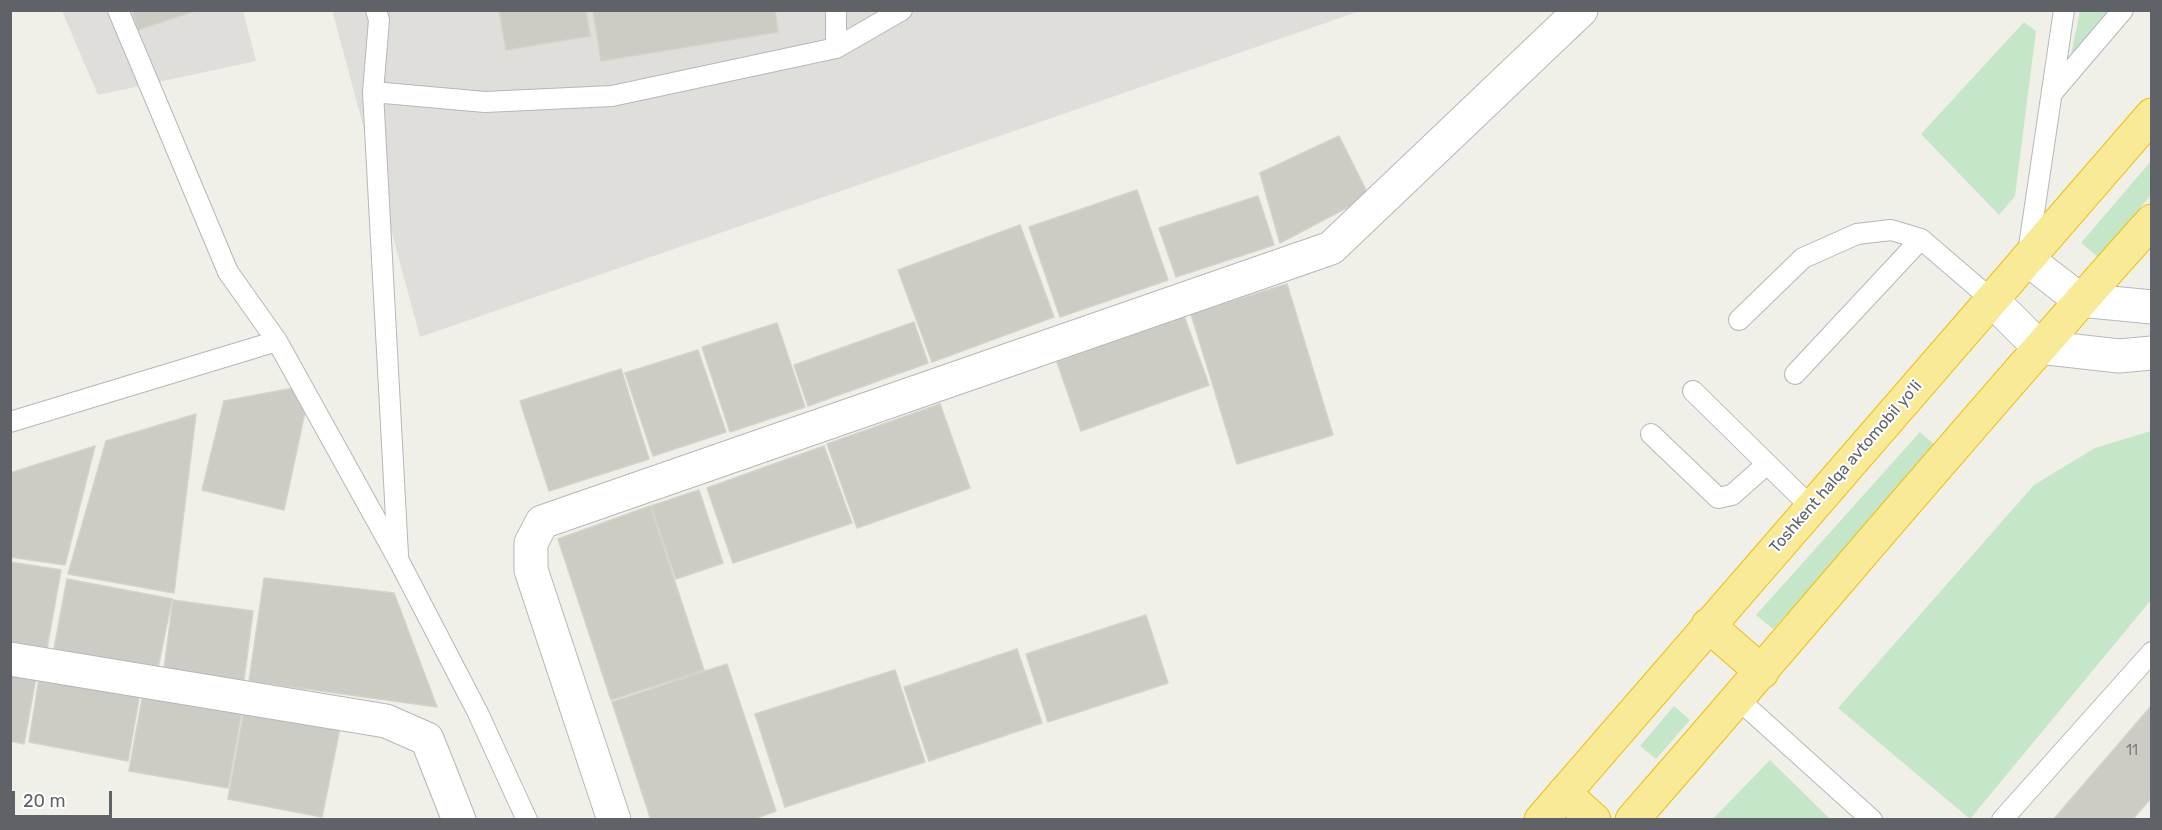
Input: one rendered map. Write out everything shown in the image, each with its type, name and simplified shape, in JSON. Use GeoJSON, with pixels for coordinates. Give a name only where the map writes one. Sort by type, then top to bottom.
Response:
{"type":"FeatureCollection","features":[{"type":"Feature","properties":{"kind":"highway","name":"Toshkent halqa avtomobil yo'li"},"geometry":{"type":"LineString","coordinates":[[1541,819],[2151,115]]}},
{"type":"Feature","properties":{"kind":"highway"},"geometry":{"type":"LineString","coordinates":[[1632,819],[1762,672],[2039,347],[2151,221]]}},
{"type":"Feature","properties":{"kind":"highway"},"geometry":{"type":"LineString","coordinates":[[1708,625],[1762,672]]}},
{"type":"Feature","properties":{"kind":"highway"},"geometry":{"type":"LineString","coordinates":[[1564,793],[1594,819]]}},
{"type":"Feature","properties":{"kind":"street"},"geometry":{"type":"LineString","coordinates":[[614,819],[531,570],[531,543],[542,522],[1331,248],[1581,10]]}},
{"type":"Feature","properties":{"kind":"street"},"geometry":{"type":"LineString","coordinates":[[2027,259],[2080,300],[2151,307]]}},
{"type":"Feature","properties":{"kind":"street"},"geometry":{"type":"LineString","coordinates":[[1992,300],[2039,347],[2119,356],[2151,353]]}},
{"type":"Feature","properties":{"kind":"street"},"geometry":{"type":"LineString","coordinates":[[10,659],[386,721],[427,739],[459,819]]}},
{"type":"Feature","properties":{"kind":"lane"},"geometry":{"type":"LineString","coordinates":[[117,10],[228,272],[277,341],[399,561],[478,713],[527,819]]}},
{"type":"Feature","properties":{"kind":"lane"},"geometry":{"type":"LineString","coordinates":[[376,10],[379,20],[373,92],[399,561]]}},
{"type":"Feature","properties":{"kind":"lane"},"geometry":{"type":"LineString","coordinates":[[836,10],[836,48]]}},
{"type":"Feature","properties":{"kind":"lane"},"geometry":{"type":"LineString","coordinates":[[373,92],[485,102],[612,96],[836,48],[903,10]]}},
{"type":"Feature","properties":{"kind":"lane"},"geometry":{"type":"LineString","coordinates":[[2027,259],[2064,10]]}},
{"type":"Feature","properties":{"kind":"lane"},"geometry":{"type":"LineString","coordinates":[[2053,92],[2123,10]]}},
{"type":"Feature","properties":{"kind":"lane"},"geometry":{"type":"LineString","coordinates":[[1739,320],[1803,258],[1857,234],[1891,230],[1921,238],[1992,300]]}},
{"type":"Feature","properties":{"kind":"lane"},"geometry":{"type":"LineString","coordinates":[[1795,374],[1921,238]]}},
{"type":"Feature","properties":{"kind":"lane"},"geometry":{"type":"LineString","coordinates":[[10,422],[277,341]]}},
{"type":"Feature","properties":{"kind":"lane"},"geometry":{"type":"LineString","coordinates":[[1693,391],[1811,507]]}},
{"type":"Feature","properties":{"kind":"lane"},"geometry":{"type":"LineString","coordinates":[[1651,434],[1718,498],[1732,495],[1767,464]]}},
{"type":"Feature","properties":{"kind":"lane"},"geometry":{"type":"LineString","coordinates":[[2002,819],[2151,652]]}},
{"type":"Feature","properties":{"kind":"lane"},"geometry":{"type":"LineString","coordinates":[[1738,699],[1872,819]]}},
{"type":"Feature","properties":{"kind":"shaded area"},"geometry":{"type":"Polygon","coordinates":[[[332,10],[1360,11],[420,337],[332,10]]]}},
{"type":"Feature","properties":{"kind":"shaded area"},"geometry":{"type":"Polygon","coordinates":[[[62,11],[243,11],[256,61],[98,95],[62,11]]]}},
{"type":"Feature","properties":{"kind":"green space"},"geometry":{"type":"Polygon","coordinates":[[[2080,11],[2111,11],[2070,59],[2080,11]]]}},
{"type":"Feature","properties":{"kind":"green space"},"geometry":{"type":"Polygon","coordinates":[[[2024,22],[2036,31],[2015,196],[1999,215],[1921,134],[2024,22]]]}},
{"type":"Feature","properties":{"kind":"green space"},"geometry":{"type":"Polygon","coordinates":[[[2151,161],[2151,195],[2098,257],[2081,243],[2151,161]]]}},
{"type":"Feature","properties":{"kind":"green space"},"geometry":{"type":"Polygon","coordinates":[[[2151,431],[2151,600],[1970,819],[1838,708],[2034,485],[2095,448],[2151,431]]]}},
{"type":"Feature","properties":{"kind":"green space"},"geometry":{"type":"Polygon","coordinates":[[[1920,432],[1937,447],[1773,629],[1756,615],[1920,432]]]}},
{"type":"Feature","properties":{"kind":"green space"},"geometry":{"type":"Polygon","coordinates":[[[1674,706],[1690,720],[1656,759],[1640,746],[1674,706]]]}},
{"type":"Feature","properties":{"kind":"green space"},"geometry":{"type":"Polygon","coordinates":[[[1770,760],[1830,819],[1713,819],[1770,760]]]}},
{"type":"Feature","properties":{"kind":"building"},"geometry":{"type":"Polygon","coordinates":[[[132,10],[198,10],[138,30],[132,10]]]}},
{"type":"Feature","properties":{"kind":"building"},"geometry":{"type":"Polygon","coordinates":[[[499,10],[586,10],[590,36],[506,50],[499,10]]]}},
{"type":"Feature","properties":{"kind":"building"},"geometry":{"type":"Polygon","coordinates":[[[593,10],[775,10],[778,32],[601,61],[593,10]]]}},
{"type":"Feature","properties":{"kind":"building"},"geometry":{"type":"Polygon","coordinates":[[[1339,136],[1369,196],[1280,243],[1260,173],[1339,136]]]}},
{"type":"Feature","properties":{"kind":"building"},"geometry":{"type":"Polygon","coordinates":[[[1137,190],[1168,280],[1060,317],[1029,227],[1137,190]]]}},
{"type":"Feature","properties":{"kind":"building"},"geometry":{"type":"Polygon","coordinates":[[[1258,196],[1274,245],[1176,277],[1159,228],[1258,196]]]}},
{"type":"Feature","properties":{"kind":"building"},"geometry":{"type":"Polygon","coordinates":[[[1020,225],[1054,317],[932,362],[898,270],[1020,225]]]}},
{"type":"Feature","properties":{"kind":"building"},"geometry":{"type":"Polygon","coordinates":[[[1287,284],[1333,435],[1237,464],[1191,314],[1287,284]]]}},
{"type":"Feature","properties":{"kind":"building"},"geometry":{"type":"Polygon","coordinates":[[[1184,316],[1209,385],[1081,431],[1057,362],[1184,316]]]}},
{"type":"Feature","properties":{"kind":"building"},"geometry":{"type":"Polygon","coordinates":[[[914,322],[928,363],[808,406],[794,365],[914,322]]]}},
{"type":"Feature","properties":{"kind":"building"},"geometry":{"type":"Polygon","coordinates":[[[777,323],[805,407],[730,432],[702,347],[777,323]]]}},
{"type":"Feature","properties":{"kind":"building"},"geometry":{"type":"Polygon","coordinates":[[[698,350],[726,432],[653,456],[625,373],[698,350]]]}},
{"type":"Feature","properties":{"kind":"building"},"geometry":{"type":"Polygon","coordinates":[[[621,369],[649,459],[549,491],[520,401],[621,369]]]}},
{"type":"Feature","properties":{"kind":"building"},"geometry":{"type":"Polygon","coordinates":[[[299,387],[305,412],[284,510],[202,490],[224,401],[299,387]]]}},
{"type":"Feature","properties":{"kind":"building"},"geometry":{"type":"Polygon","coordinates":[[[940,404],[970,488],[857,528],[827,444],[940,404]]]}},
{"type":"Feature","properties":{"kind":"building"},"geometry":{"type":"Polygon","coordinates":[[[196,414],[174,593],[68,574],[106,441],[196,414]]]}},
{"type":"Feature","properties":{"kind":"building"},"geometry":{"type":"Polygon","coordinates":[[[95,446],[65,565],[10,557],[10,473],[95,446]]]}},
{"type":"Feature","properties":{"kind":"building"},"geometry":{"type":"Polygon","coordinates":[[[824,446],[852,523],[733,563],[707,488],[824,446]]]}},
{"type":"Feature","properties":{"kind":"building"},"geometry":{"type":"Polygon","coordinates":[[[699,490],[723,563],[676,579],[651,506],[699,490]]]}},
{"type":"Feature","properties":{"kind":"building"},"geometry":{"type":"Polygon","coordinates":[[[650,506],[704,670],[611,700],[558,539],[650,506]]]}},
{"type":"Feature","properties":{"kind":"building"},"geometry":{"type":"Polygon","coordinates":[[[10,562],[61,570],[47,648],[10,642],[10,562]]]}},
{"type":"Feature","properties":{"kind":"building"},"geometry":{"type":"Polygon","coordinates":[[[264,578],[394,593],[437,707],[249,681],[264,578]]]}},
{"type":"Feature","properties":{"kind":"building"},"geometry":{"type":"Polygon","coordinates":[[[67,579],[172,599],[158,668],[54,649],[67,579]]]}},
{"type":"Feature","properties":{"kind":"building"},"geometry":{"type":"Polygon","coordinates":[[[173,600],[253,611],[244,680],[164,669],[173,600]]]}},
{"type":"Feature","properties":{"kind":"building"},"geometry":{"type":"Polygon","coordinates":[[[1146,615],[1168,683],[1048,722],[1026,654],[1146,615]]]}},
{"type":"Feature","properties":{"kind":"building"},"geometry":{"type":"Polygon","coordinates":[[[1017,649],[1042,723],[929,761],[904,687],[1017,649]]]}},
{"type":"Feature","properties":{"kind":"building"},"geometry":{"type":"Polygon","coordinates":[[[727,664],[776,811],[751,820],[651,820],[612,702],[727,664]]]}},
{"type":"Feature","properties":{"kind":"building"},"geometry":{"type":"Polygon","coordinates":[[[10,668],[37,672],[24,744],[10,741],[10,668]]]}},
{"type":"Feature","properties":{"kind":"building"},"geometry":{"type":"Polygon","coordinates":[[[895,670],[925,762],[785,807],[755,714],[895,670]]]}},
{"type":"Feature","properties":{"kind":"building"},"geometry":{"type":"Polygon","coordinates":[[[40,672],[141,687],[128,761],[29,742],[40,672]]]}},
{"type":"Feature","properties":{"kind":"building"},"geometry":{"type":"Polygon","coordinates":[[[144,688],[243,705],[228,788],[129,771],[144,688]]]}},
{"type":"Feature","properties":{"kind":"building"},"geometry":{"type":"Polygon","coordinates":[[[245,705],[341,723],[322,817],[228,799],[245,705]]]}},
{"type":"Feature","properties":{"kind":"building"},"geometry":{"type":"Polygon","coordinates":[[[2152,705],[2152,797],[2132,820],[2053,820],[2152,705]]]}}]}
